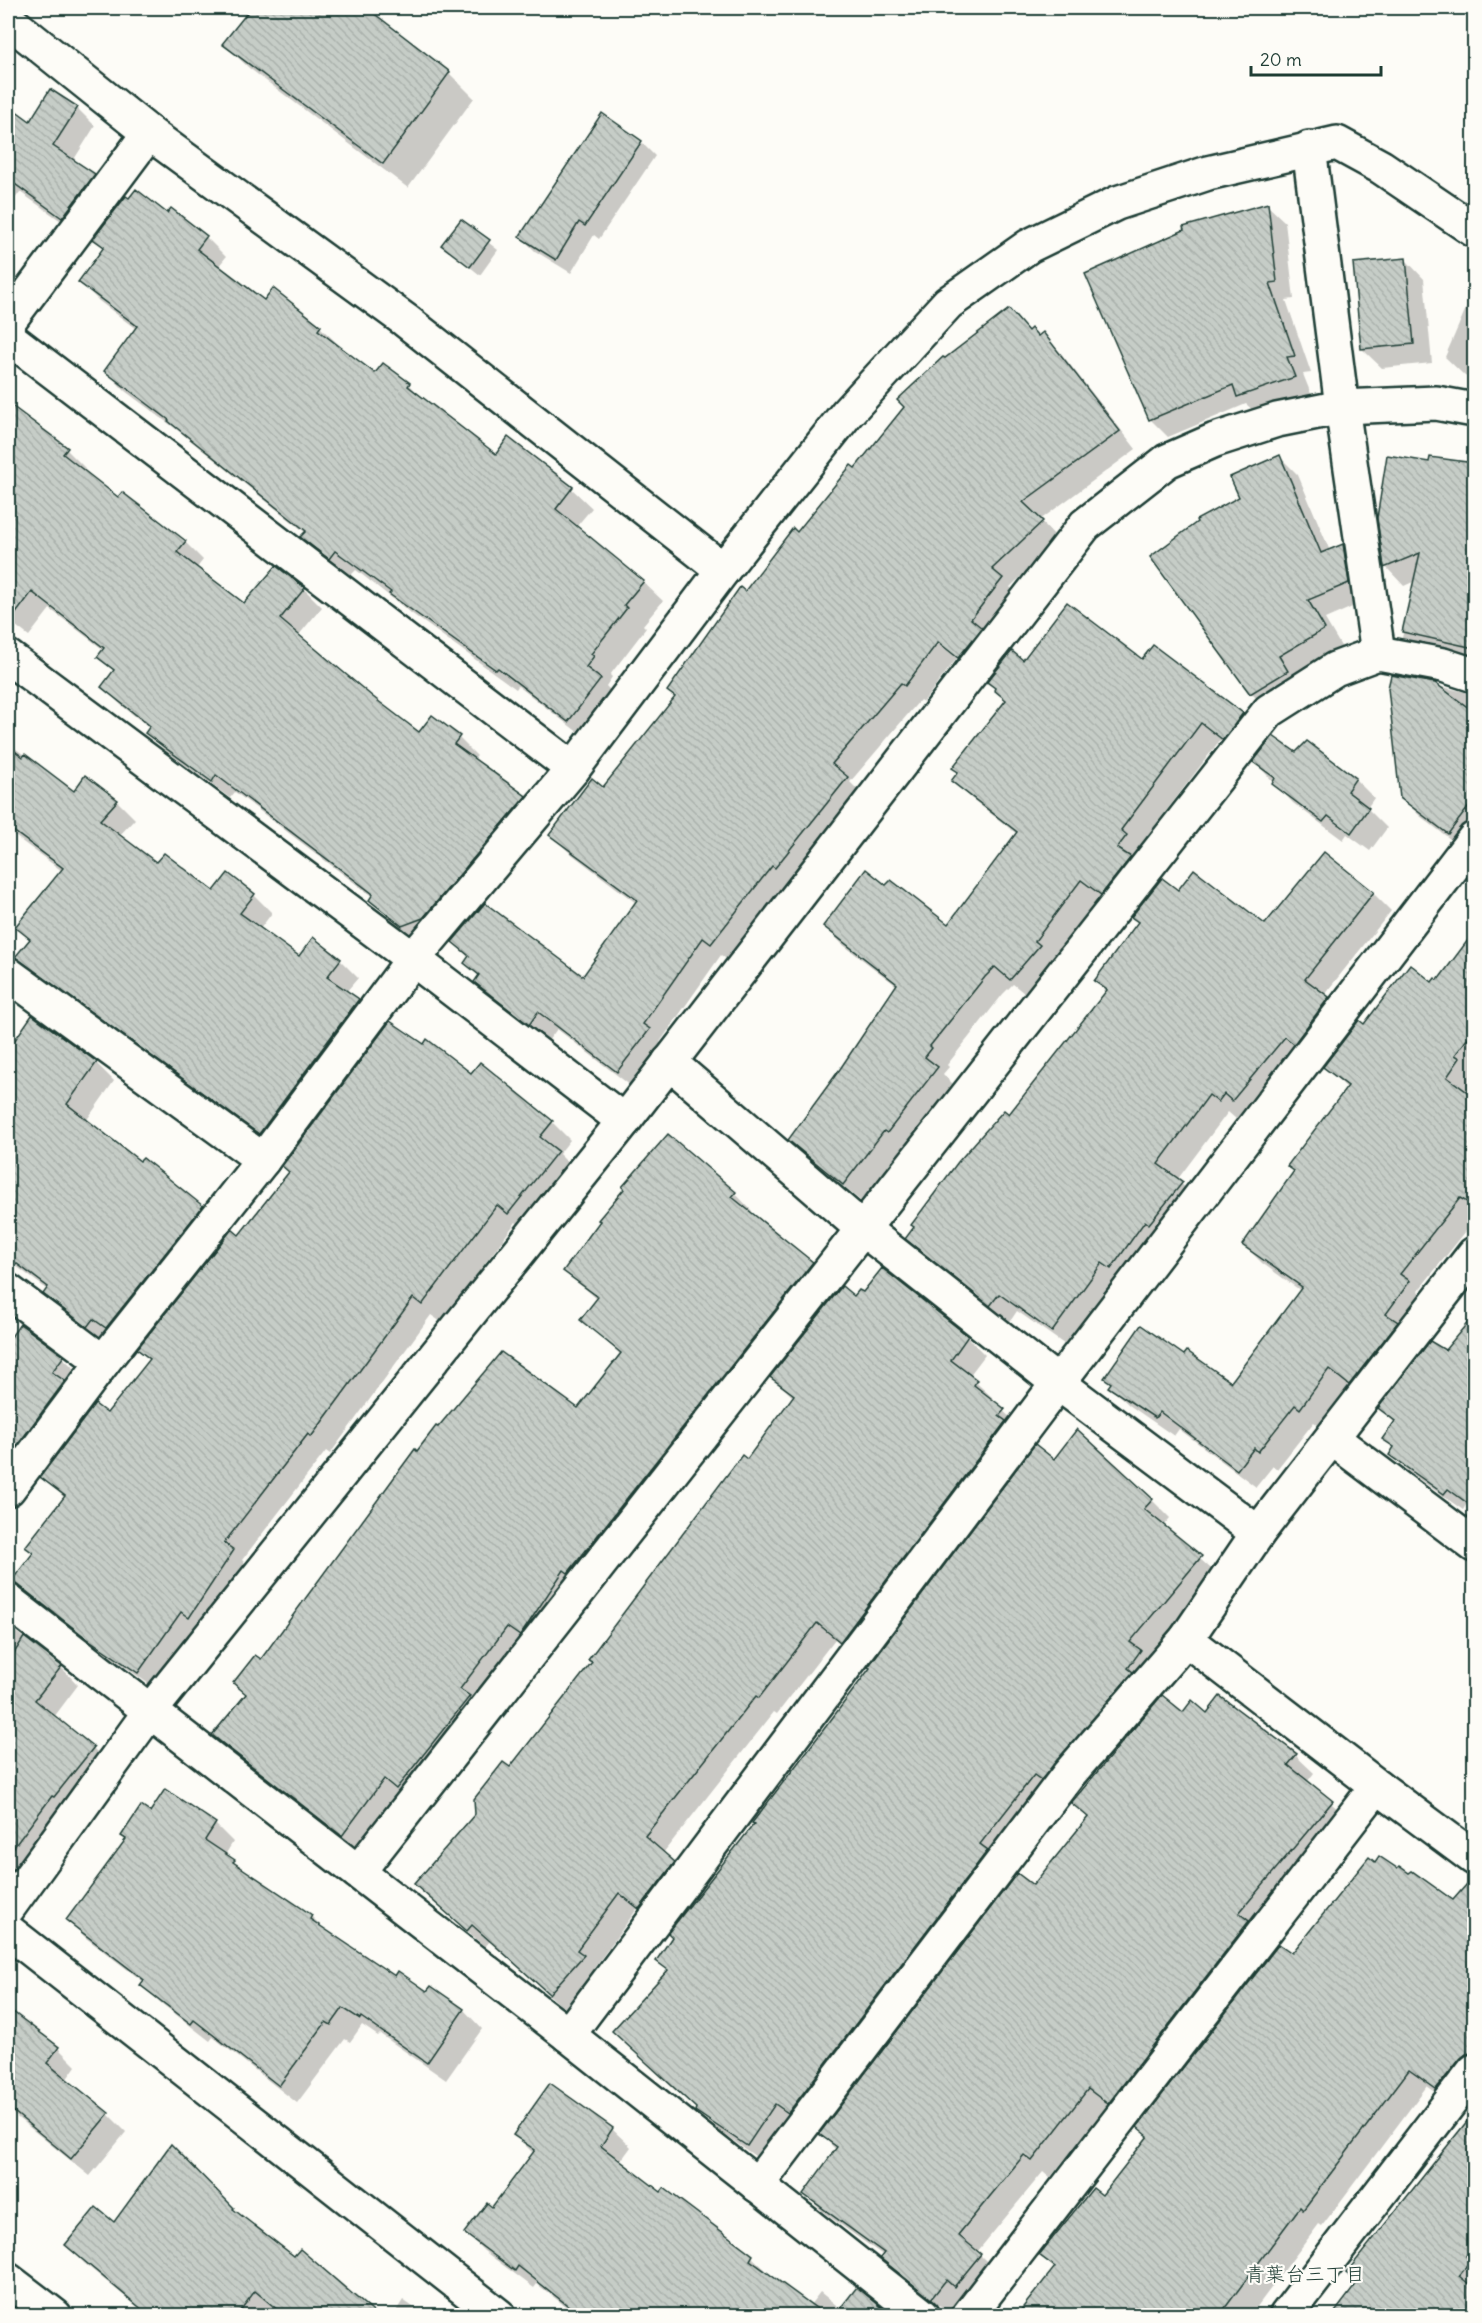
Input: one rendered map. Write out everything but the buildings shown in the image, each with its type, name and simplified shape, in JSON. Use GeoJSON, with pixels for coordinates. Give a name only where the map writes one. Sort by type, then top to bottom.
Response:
{"type":"FeatureCollection","features":[{"type":"Feature","properties":{"kind":"street"},"geometry":{"type":"LineString","coordinates":[[8,20],[149,134],[405,320],[723,570]]}},
{"type":"Feature","properties":{"kind":"street"},"geometry":{"type":"LineString","coordinates":[[8,322],[149,134]]}},
{"type":"Feature","properties":{"kind":"street"},"geometry":{"type":"LineString","coordinates":[[8,1489],[103,1362],[263,1160],[413,958],[573,769],[723,570],[847,412],[948,303],[1029,246],[1117,203],[1208,173],[1337,143],[1381,167],[1474,230]]}},
{"type":"Feature","properties":{"kind":"street"},"geometry":{"type":"LineString","coordinates":[[1309,148],[1342,407],[1378,653]]}},
{"type":"Feature","properties":{"kind":"street"},"geometry":{"type":"LineString","coordinates":[[8,337],[573,769]]}},
{"type":"Feature","properties":{"kind":"street"},"geometry":{"type":"LineString","coordinates":[[8,1908],[151,1710],[624,1121],[1085,525],[1167,461],[1215,441],[1277,420],[1342,407],[1436,403],[1474,410]]}},
{"type":"Feature","properties":{"kind":"street"},"geometry":{"type":"LineString","coordinates":[[358,1872],[1269,711],[1335,669],[1378,653],[1443,665],[1474,675]]}},
{"type":"Feature","properties":{"kind":"street"},"geometry":{"type":"LineString","coordinates":[[8,657],[413,958],[624,1121]]}},
{"type":"Feature","properties":{"kind":"street"},"geometry":{"type":"LineString","coordinates":[[568,2035],[1058,1383],[1474,839]]}},
{"type":"Feature","properties":{"kind":"street"},"geometry":{"type":"LineString","coordinates":[[8,974],[263,1160]]}},
{"type":"Feature","properties":{"kind":"street"},"geometry":{"type":"LineString","coordinates":[[669,1062],[862,1228],[1058,1383],[1258,1533]]}},
{"type":"Feature","properties":{"kind":"street"},"geometry":{"type":"LineString","coordinates":[[757,2185],[1069,1774],[1185,1639],[1258,1533],[1474,1254]]}},
{"type":"Feature","properties":{"kind":"street"},"geometry":{"type":"LineString","coordinates":[[8,1291],[103,1362]]}},
{"type":"Feature","properties":{"kind":"street"},"geometry":{"type":"LineString","coordinates":[[1333,1439],[1474,1545]]}},
{"type":"Feature","properties":{"kind":"street"},"geometry":{"type":"LineString","coordinates":[[8,1601],[568,2035],[922,2316]]}},
{"type":"Feature","properties":{"kind":"street"},"geometry":{"type":"LineString","coordinates":[[1185,1639],[1474,1858]]}},
{"type":"Feature","properties":{"kind":"street"},"geometry":{"type":"LineString","coordinates":[[968,2316],[1377,1786]]}},
{"type":"Feature","properties":{"kind":"street"},"geometry":{"type":"LineString","coordinates":[[8,1931],[499,2316]]}},
{"type":"Feature","properties":{"kind":"street"},"geometry":{"type":"LineString","coordinates":[[1286,2316],[1474,2071]]}},
{"type":"Feature","properties":{"kind":"street"},"geometry":{"type":"LineString","coordinates":[[8,2280],[55,2316]]}},
{"type":"Feature","properties":{"kind":"district","name":"青葉台三丁目"},"geometry":{"type":"Point","coordinates":[1305,2274]}}]}
